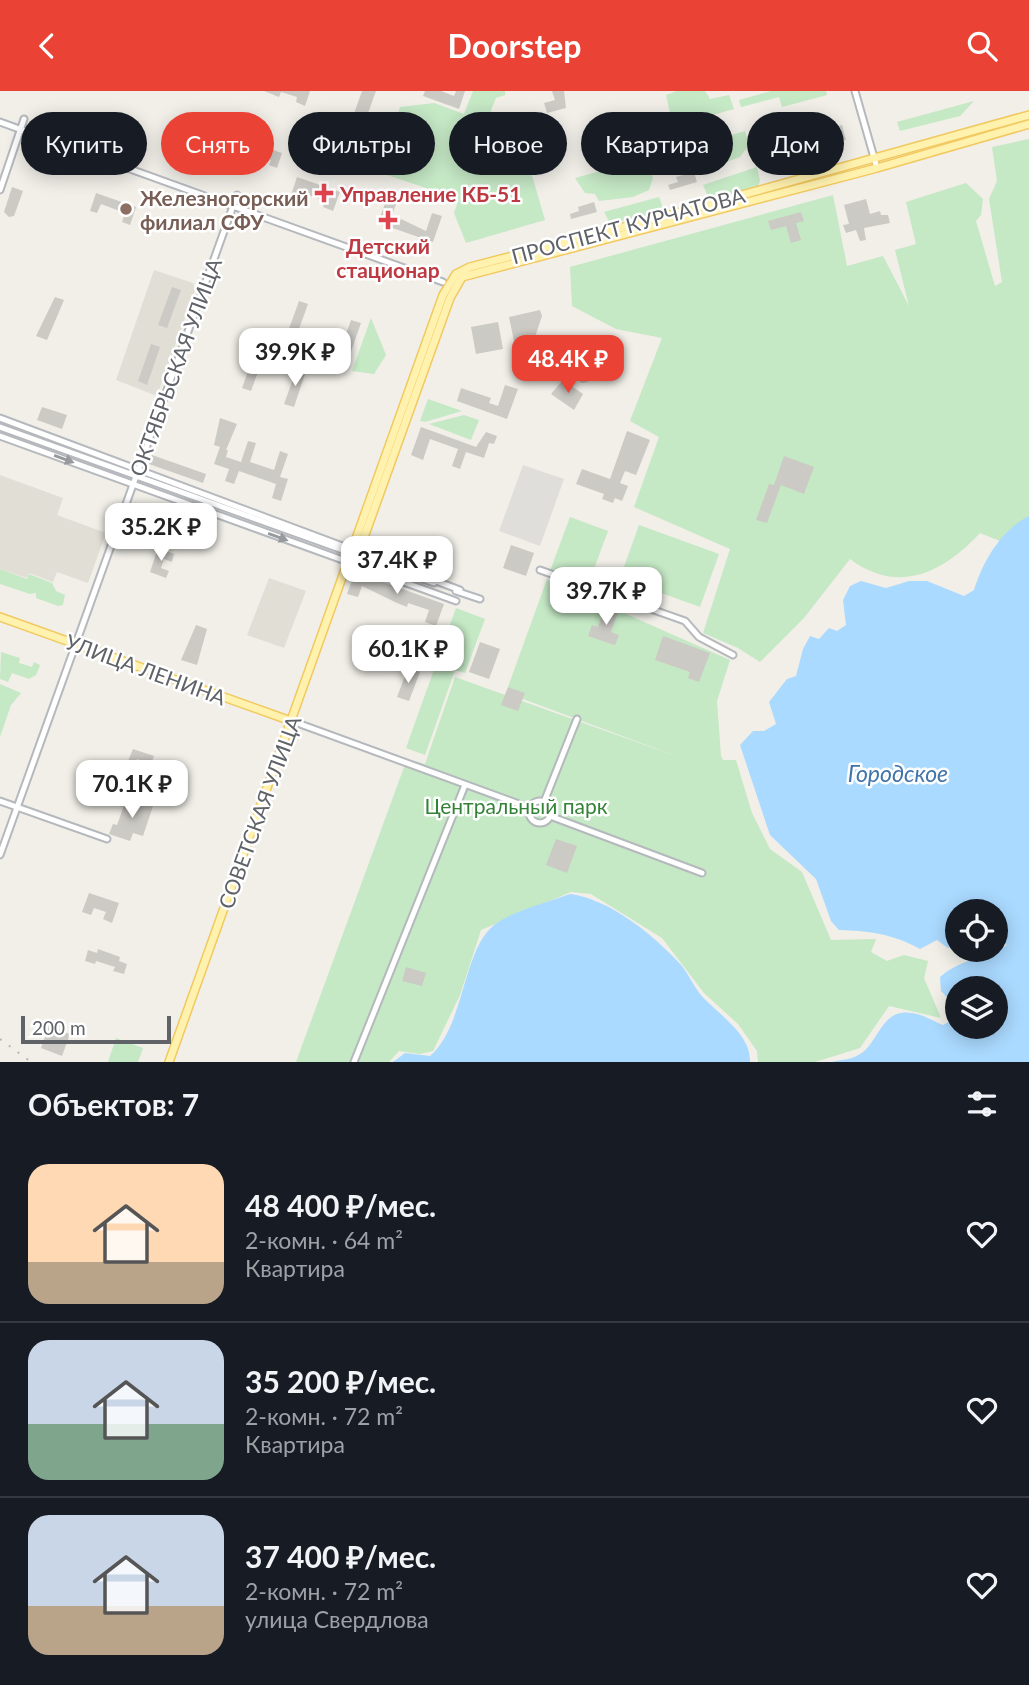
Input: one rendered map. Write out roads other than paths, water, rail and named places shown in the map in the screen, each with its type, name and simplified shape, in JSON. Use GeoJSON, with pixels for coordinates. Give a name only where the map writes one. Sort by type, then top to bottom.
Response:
{"type":"FeatureCollection","features":[{"type":"Feature","properties":{"kind":"main road","name":"ПРОСПЕКТ КУРЧАТОВА"},"geometry":{"type":"LineString","coordinates":[[876,164],[1029,115]]}},
{"type":"Feature","properties":{"kind":"main road","name":"ПРОСПЕКТ КУРЧАТОВА"},"geometry":{"type":"LineString","coordinates":[[471,270],[1029,124]]}},
{"type":"Feature","properties":{"kind":"main road","name":"СОВЕТСКАЯ УЛИЦА"},"geometry":{"type":"LineString","coordinates":[[169,1062],[296,723],[352,550],[447,296],[456,275],[471,270]]}},
{"type":"Feature","properties":{"kind":"main road","name":"УЛИЦА ЛЕНИНА"},"geometry":{"type":"LineString","coordinates":[[0,617],[296,723]]}},
{"type":"Feature","properties":{"kind":"street"},"geometry":{"type":"LineString","coordinates":[[855,91],[876,164]]}},
{"type":"Feature","properties":{"kind":"street"},"geometry":{"type":"LineString","coordinates":[[0,122],[21,129],[0,190]]}},
{"type":"Feature","properties":{"kind":"street"},"geometry":{"type":"LineString","coordinates":[[147,175],[443,282]]}},
{"type":"Feature","properties":{"kind":"street","name":"ОКТЯБРЬСКАЯ УЛИЦА"},"geometry":{"type":"LineString","coordinates":[[0,855],[237,195]]}},
{"type":"Feature","properties":{"kind":"street"},"geometry":{"type":"LineString","coordinates":[[0,418],[460,590]]}},
{"type":"Feature","properties":{"kind":"street"},"geometry":{"type":"LineString","coordinates":[[0,427],[352,550]]}},
{"type":"Feature","properties":{"kind":"street"},"geometry":{"type":"LineString","coordinates":[[0,436],[456,601]]}},
{"type":"Feature","properties":{"kind":"street"},"geometry":{"type":"LineString","coordinates":[[365,559],[480,599]]}},
{"type":"Feature","properties":{"kind":"street"},"geometry":{"type":"LineString","coordinates":[[540,570],[685,621],[699,637],[733,655]]}},
{"type":"Feature","properties":{"kind":"street"},"geometry":{"type":"LineString","coordinates":[[544,802],[577,719]]}},
{"type":"Feature","properties":{"kind":"street","name":"УЛИЦА ЛЕНИНА"},"geometry":{"type":"LineString","coordinates":[[296,723],[530,808]]}},
{"type":"Feature","properties":{"kind":"street"},"geometry":{"type":"LineString","coordinates":[[355,1062],[464,785]]}},
{"type":"Feature","properties":{"kind":"street"},"geometry":{"type":"LineString","coordinates":[[0,801],[107,839]]}},
{"type":"Feature","properties":{"kind":"street"},"geometry":{"type":"LineString","coordinates":[[544,802],[540,801],[530,808],[532,820],[540,823],[550,816]]}},
{"type":"Feature","properties":{"kind":"street"},"geometry":{"type":"LineString","coordinates":[[544,802],[551,812],[550,816]]}},
{"type":"Feature","properties":{"kind":"street"},"geometry":{"type":"LineString","coordinates":[[550,816],[702,873]]}},
{"type":"Feature","properties":{"kind":"water","name":"Городское"},"geometry":{"type":"Polygon","coordinates":[[[1029,516],[1029,1062],[832,1062],[859,1055],[869,1046],[888,1019],[902,1013],[924,1016],[945,1024],[945,1039],[1008,1039],[1008,976],[945,976],[945,995],[941,991],[940,977],[967,962],[1008,962],[1008,899],[945,899],[945,946],[937,940],[920,949],[881,934],[839,930],[831,921],[816,879],[770,835],[740,745],[753,731],[764,731],[776,724],[769,702],[787,679],[796,676],[803,649],[810,636],[819,639],[829,628],[837,631],[846,625],[843,600],[850,586],[861,581],[886,588],[909,581],[927,581],[964,596],[974,590],[994,547],[1010,529],[1029,516]]]}},
{"type":"Feature","properties":{"kind":"water"},"geometry":{"type":"Polygon","coordinates":[[[570,894],[585,897],[616,911],[659,943],[682,966],[700,994],[739,1033],[749,1052],[750,1062],[393,1062],[405,1053],[430,1056],[441,1043],[450,1027],[475,952],[494,925],[520,912],[570,894]]]}},
{"type":"Feature","properties":{"kind":"railway"},"geometry":{"type":"LineString","coordinates":[[0,1039],[31,1062]]}},
{"type":"Feature","properties":{"kind":"place","name":"Управление КБ-51"},"geometry":{"type":"Point","coordinates":[324,193]}},
{"type":"Feature","properties":{"kind":"place","name":"Железногорский филиал СФУ"},"geometry":{"type":"Point","coordinates":[126,209]}},
{"type":"Feature","properties":{"kind":"place","name":"Детский стационар"},"geometry":{"type":"Point","coordinates":[388,220]}},
{"type":"Feature","properties":{"kind":"park label","name":"Центральный парк"},"geometry":{"type":"Point","coordinates":[516,805]}}]}
